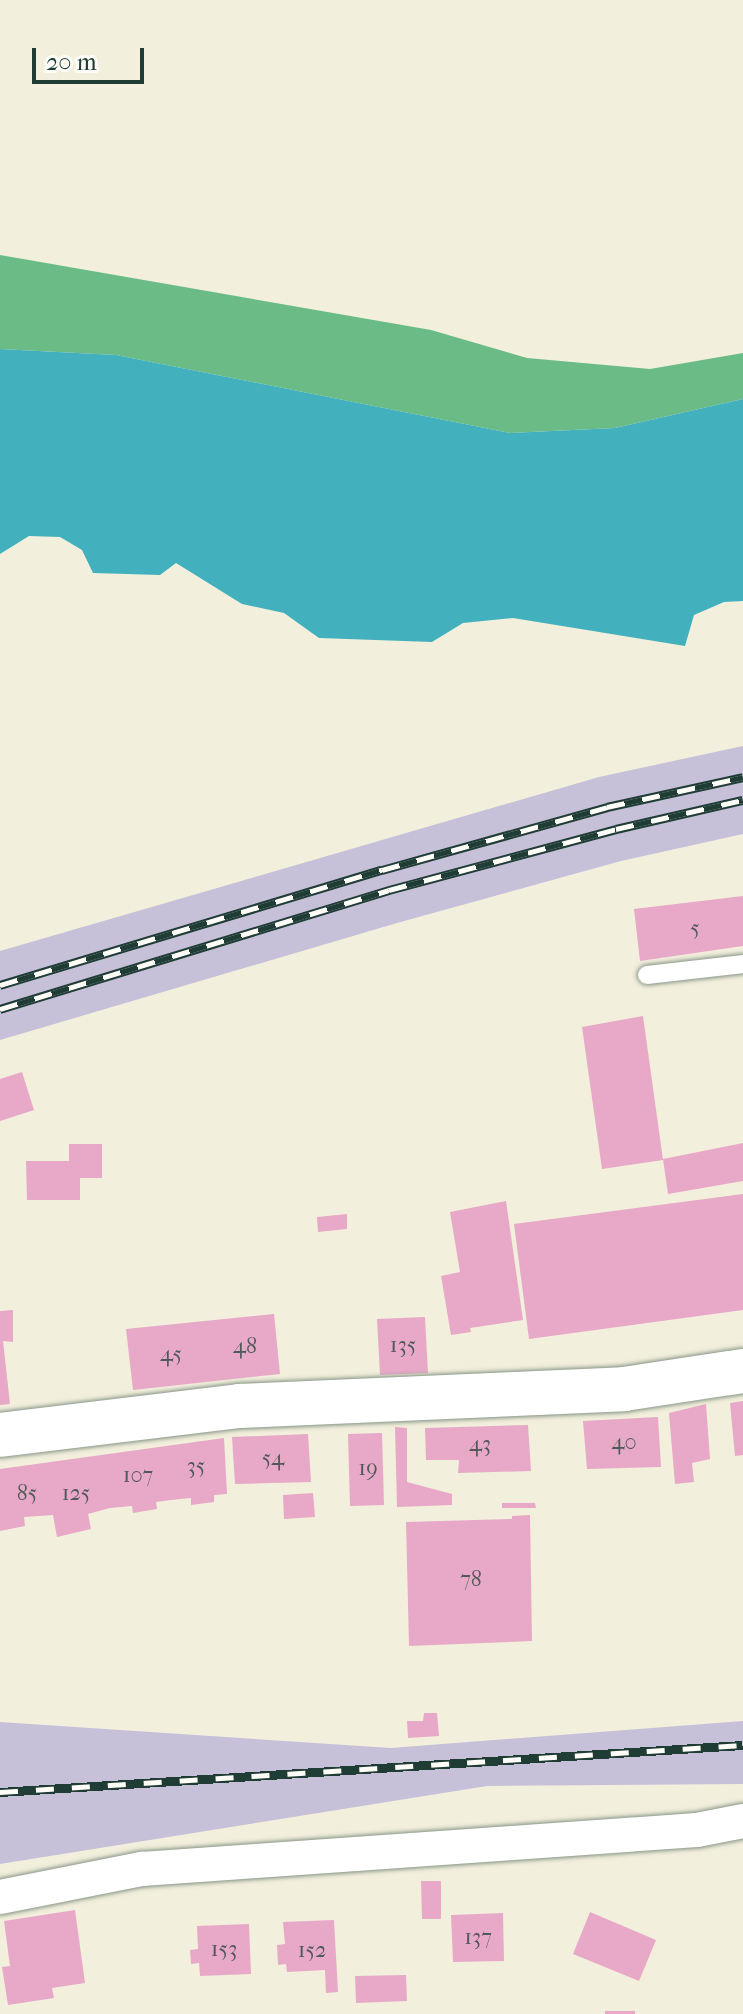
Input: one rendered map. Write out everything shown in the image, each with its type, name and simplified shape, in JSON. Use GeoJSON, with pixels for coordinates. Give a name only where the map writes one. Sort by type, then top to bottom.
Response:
{"type":"FeatureCollection","features":[{"type":"Feature","properties":{"kind":"main road"},"geometry":{"type":"LineString","coordinates":[[0,1435],[240,1406],[596,1391],[743,1371]]}},
{"type":"Feature","properties":{"kind":"street"},"geometry":{"type":"LineString","coordinates":[[0,1897],[142,1869],[697,1830],[743,1821]]}},
{"type":"Feature","properties":{"kind":"lane"},"geometry":{"type":"LineString","coordinates":[[647,975],[743,964]]}},
{"type":"Feature","properties":{"kind":"shaded area"},"geometry":{"type":"Polygon","coordinates":[[[743,746],[743,834],[621,861],[397,923],[0,1040],[0,951],[599,777],[743,746]]]}},
{"type":"Feature","properties":{"kind":"shaded area"},"geometry":{"type":"Polygon","coordinates":[[[743,1721],[743,1784],[487,1786],[0,1864],[0,1722],[391,1748],[743,1721]]]}},
{"type":"Feature","properties":{"kind":"green space"},"geometry":{"type":"Polygon","coordinates":[[[0,255],[431,330],[527,358],[650,369],[743,353],[743,399],[615,428],[510,433],[116,355],[0,349],[0,255]]]}},
{"type":"Feature","properties":{"kind":"water"},"geometry":{"type":"Polygon","coordinates":[[[0,349],[116,355],[510,433],[615,428],[743,399],[743,601],[724,602],[694,615],[685,646],[513,618],[463,623],[432,642],[319,638],[284,613],[242,604],[176,563],[160,575],[93,573],[82,550],[60,537],[29,536],[0,554],[0,349]]]}},
{"type":"Feature","properties":{"kind":"building"},"geometry":{"type":"Polygon","coordinates":[[[743,896],[743,946],[640,961],[634,909],[743,896]]]}},
{"type":"Feature","properties":{"kind":"building"},"geometry":{"type":"Polygon","coordinates":[[[643,1016],[663,1160],[602,1169],[582,1027],[643,1016]]]}},
{"type":"Feature","properties":{"kind":"building"},"geometry":{"type":"Polygon","coordinates":[[[22,1072],[34,1110],[0,1121],[0,1079],[22,1072]]]}},
{"type":"Feature","properties":{"kind":"building"},"geometry":{"type":"Polygon","coordinates":[[[743,1143],[743,1181],[668,1194],[663,1159],[743,1143]]]}},
{"type":"Feature","properties":{"kind":"building"},"geometry":{"type":"Polygon","coordinates":[[[69,1144],[102,1144],[102,1178],[80,1178],[80,1200],[27,1200],[26,1161],[69,1161],[69,1144]]]}},
{"type":"Feature","properties":{"kind":"building"},"geometry":{"type":"Polygon","coordinates":[[[743,1194],[743,1310],[529,1339],[514,1224],[743,1194]]]}},
{"type":"Feature","properties":{"kind":"building"},"geometry":{"type":"Polygon","coordinates":[[[506,1201],[523,1320],[470,1328],[471,1332],[451,1335],[441,1276],[460,1272],[450,1212],[506,1201]]]}},
{"type":"Feature","properties":{"kind":"building"},"geometry":{"type":"Polygon","coordinates":[[[347,1214],[347,1229],[318,1232],[317,1217],[347,1214]]]}},
{"type":"Feature","properties":{"kind":"building"},"geometry":{"type":"Polygon","coordinates":[[[13,1310],[13,1342],[3,1341],[10,1404],[0,1405],[0,1311],[13,1310]]]}},
{"type":"Feature","properties":{"kind":"building"},"geometry":{"type":"Polygon","coordinates":[[[274,1314],[280,1374],[133,1390],[126,1329],[274,1314]]]}},
{"type":"Feature","properties":{"kind":"building"},"geometry":{"type":"Polygon","coordinates":[[[425,1317],[428,1373],[380,1375],[377,1319],[425,1317]]]}},
{"type":"Feature","properties":{"kind":"building"},"geometry":{"type":"Polygon","coordinates":[[[743,1401],[743,1455],[735,1456],[730,1403],[743,1401]]]}},
{"type":"Feature","properties":{"kind":"building"},"geometry":{"type":"Polygon","coordinates":[[[706,1404],[710,1459],[692,1463],[694,1482],[675,1484],[669,1413],[706,1404]]]}},
{"type":"Feature","properties":{"kind":"building"},"geometry":{"type":"Polygon","coordinates":[[[658,1417],[661,1467],[587,1469],[583,1421],[658,1417]]]}},
{"type":"Feature","properties":{"kind":"building"},"geometry":{"type":"Polygon","coordinates":[[[528,1425],[531,1471],[458,1473],[459,1460],[426,1460],[425,1428],[528,1425]]]}},
{"type":"Feature","properties":{"kind":"building"},"geometry":{"type":"Polygon","coordinates":[[[395,1427],[407,1428],[407,1482],[452,1494],[452,1505],[397,1507],[395,1427]]]}},
{"type":"Feature","properties":{"kind":"building"},"geometry":{"type":"Polygon","coordinates":[[[382,1433],[384,1505],[350,1506],[348,1434],[382,1433]]]}},
{"type":"Feature","properties":{"kind":"building"},"geometry":{"type":"Polygon","coordinates":[[[308,1434],[311,1482],[235,1484],[232,1437],[308,1434]]]}},
{"type":"Feature","properties":{"kind":"building"},"geometry":{"type":"Polygon","coordinates":[[[224,1438],[227,1494],[214,1495],[214,1502],[191,1505],[191,1498],[156,1502],[157,1509],[133,1513],[132,1506],[110,1508],[88,1514],[91,1529],[57,1537],[53,1515],[24,1517],[25,1526],[0,1531],[0,1469],[224,1438]]]}},
{"type":"Feature","properties":{"kind":"building"},"geometry":{"type":"Polygon","coordinates":[[[313,1493],[315,1517],[284,1519],[283,1495],[313,1493]]]}},
{"type":"Feature","properties":{"kind":"building"},"geometry":{"type":"Polygon","coordinates":[[[502,1503],[535,1503],[536,1508],[502,1508],[502,1503]]]}},
{"type":"Feature","properties":{"kind":"building"},"geometry":{"type":"Polygon","coordinates":[[[530,1515],[532,1641],[409,1646],[406,1522],[512,1519],[512,1516],[530,1515]]]}},
{"type":"Feature","properties":{"kind":"building"},"geometry":{"type":"Polygon","coordinates":[[[424,1713],[437,1713],[439,1736],[408,1738],[407,1721],[423,1721],[424,1713]]]}},
{"type":"Feature","properties":{"kind":"building"},"geometry":{"type":"Polygon","coordinates":[[[421,1881],[441,1881],[441,1919],[422,1919],[421,1881]]]}},
{"type":"Feature","properties":{"kind":"building"},"geometry":{"type":"Polygon","coordinates":[[[75,1910],[85,1983],[52,1988],[54,1998],[8,2005],[2,1967],[10,1966],[4,1921],[75,1910]]]}},
{"type":"Feature","properties":{"kind":"building"},"geometry":{"type":"Polygon","coordinates":[[[590,1912],[656,1940],[639,1981],[573,1954],[590,1912]]]}},
{"type":"Feature","properties":{"kind":"building"},"geometry":{"type":"Polygon","coordinates":[[[503,1913],[504,1961],[453,1962],[451,1915],[503,1913]]]}},
{"type":"Feature","properties":{"kind":"building"},"geometry":{"type":"Polygon","coordinates":[[[334,1920],[338,1992],[326,1993],[325,1970],[287,1972],[286,1964],[278,1965],[277,1945],[285,1944],[283,1922],[334,1920]]]}},
{"type":"Feature","properties":{"kind":"building"},"geometry":{"type":"Polygon","coordinates":[[[249,1924],[251,1974],[200,1976],[199,1963],[191,1964],[190,1950],[198,1949],[197,1926],[249,1924]]]}},
{"type":"Feature","properties":{"kind":"building"},"geometry":{"type":"Polygon","coordinates":[[[406,1975],[407,2001],[356,2003],[355,1976],[406,1975]]]}},
{"type":"Feature","properties":{"kind":"building"},"geometry":{"type":"Polygon","coordinates":[[[605,2011],[635,2011],[635,2014],[605,2014],[605,2011]]]}},
{"type":"Feature","properties":{"kind":"railway"},"geometry":{"type":"LineString","coordinates":[[0,985],[382,870],[607,807],[743,777]]}},
{"type":"Feature","properties":{"kind":"railway"},"geometry":{"type":"LineString","coordinates":[[0,1009],[389,890],[616,829],[743,800]]}},
{"type":"Feature","properties":{"kind":"railway"},"geometry":{"type":"LineString","coordinates":[[0,1792],[743,1745]]}}]}
